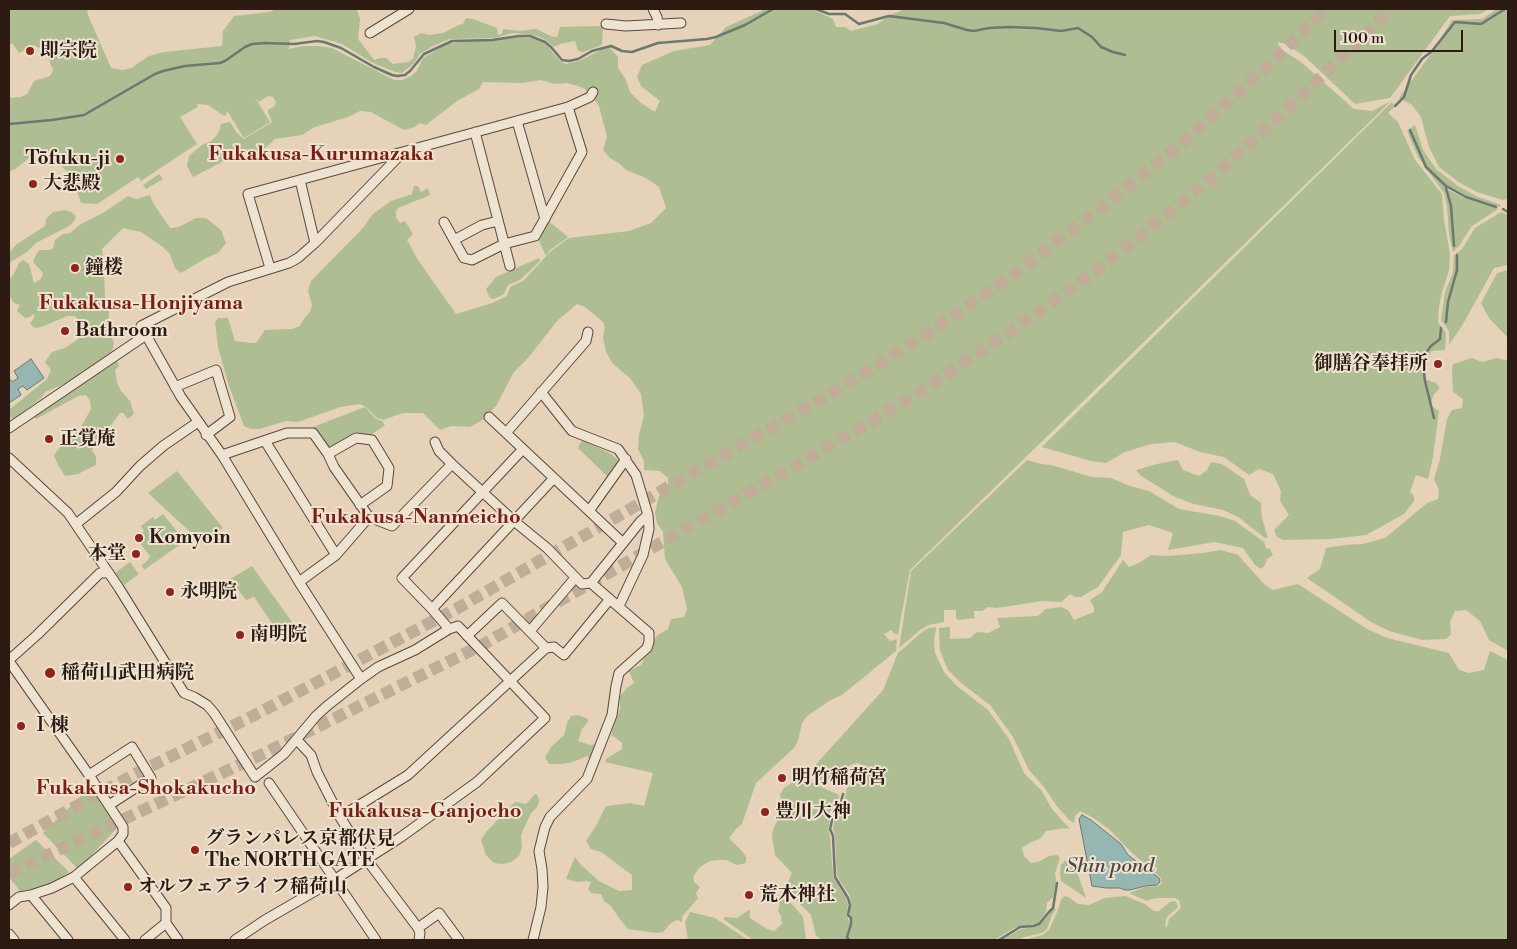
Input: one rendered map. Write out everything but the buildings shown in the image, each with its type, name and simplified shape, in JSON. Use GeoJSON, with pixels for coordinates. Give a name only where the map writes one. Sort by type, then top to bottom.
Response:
{"type":"FeatureCollection","features":[{"type":"Feature","properties":{"kind":"street"},"geometry":{"type":"LineString","coordinates":[[370,33],[409,9]]}},
{"type":"Feature","properties":{"kind":"street"},"geometry":{"type":"LineString","coordinates":[[653,9],[658,25]]}},
{"type":"Feature","properties":{"kind":"street"},"geometry":{"type":"LineString","coordinates":[[606,24],[626,26],[681,24]]}},
{"type":"Feature","properties":{"kind":"street"},"geometry":{"type":"LineString","coordinates":[[270,268],[248,194],[568,107],[590,97],[593,92]]}},
{"type":"Feature","properties":{"kind":"street"},"geometry":{"type":"LineString","coordinates":[[444,222],[464,258],[472,260],[504,244],[535,236],[582,152],[568,107]]}},
{"type":"Feature","properties":{"kind":"street"},"geometry":{"type":"LineString","coordinates":[[517,121],[545,219]]}},
{"type":"Feature","properties":{"kind":"street"},"geometry":{"type":"LineString","coordinates":[[475,132],[510,266]]}},
{"type":"Feature","properties":{"kind":"street"},"geometry":{"type":"LineString","coordinates":[[361,678],[299,582],[222,455],[206,435],[175,387],[141,326],[228,282],[298,258],[315,243],[403,152]]}},
{"type":"Feature","properties":{"kind":"street"},"geometry":{"type":"LineString","coordinates":[[300,180],[315,243]]}},
{"type":"Feature","properties":{"kind":"street"},"geometry":{"type":"LineString","coordinates":[[454,240],[482,226],[498,221]]}},
{"type":"Feature","properties":{"kind":"street"},"geometry":{"type":"LineString","coordinates":[[506,433],[586,341],[588,332]]}},
{"type":"Feature","properties":{"kind":"street"},"geometry":{"type":"LineString","coordinates":[[9,428],[146,335]]}},
{"type":"Feature","properties":{"kind":"street"},"geometry":{"type":"LineString","coordinates":[[175,387],[216,370],[230,417],[206,435]]}},
{"type":"Feature","properties":{"kind":"street"},"geometry":{"type":"LineString","coordinates":[[542,392],[572,431],[618,449],[636,474],[648,515],[649,529],[643,555],[619,606]]}},
{"type":"Feature","properties":{"kind":"street"},"geometry":{"type":"LineString","coordinates":[[489,417],[623,543]]}},
{"type":"Feature","properties":{"kind":"street"},"geometry":{"type":"LineString","coordinates":[[76,524],[116,492],[140,466],[163,446],[198,422]]}},
{"type":"Feature","properties":{"kind":"street"},"geometry":{"type":"LineString","coordinates":[[222,455],[287,433],[313,433],[368,517],[392,526],[452,464]]}},
{"type":"Feature","properties":{"kind":"street"},"geometry":{"type":"LineString","coordinates":[[328,454],[356,438],[372,440],[389,468],[387,486],[360,505]]}},
{"type":"Feature","properties":{"kind":"street"},"geometry":{"type":"LineString","coordinates":[[265,441],[336,555]]}},
{"type":"Feature","properties":{"kind":"street"},"geometry":{"type":"LineString","coordinates":[[435,442],[439,451],[452,464],[514,521],[547,548],[574,578],[582,584],[591,583],[640,522],[648,515]]}},
{"type":"Feature","properties":{"kind":"street"},"geometry":{"type":"LineString","coordinates":[[449,629],[402,578],[523,449]]}},
{"type":"Feature","properties":{"kind":"street"},"geometry":{"type":"LineString","coordinates":[[9,458],[68,512],[109,573],[184,693],[207,705],[214,713],[255,777],[284,754],[316,716],[361,678],[378,667],[415,650],[449,629],[458,626],[545,718],[477,782],[401,837],[367,860],[265,920],[235,940]]}},
{"type":"Feature","properties":{"kind":"street"},"geometry":{"type":"LineString","coordinates":[[589,511],[626,459]]}},
{"type":"Feature","properties":{"kind":"street"},"geometry":{"type":"LineString","coordinates":[[432,609],[554,478]]}},
{"type":"Feature","properties":{"kind":"street"},"geometry":{"type":"LineString","coordinates":[[299,582],[336,555],[368,517]]}},
{"type":"Feature","properties":{"kind":"street"},"geometry":{"type":"LineString","coordinates":[[109,573],[100,573],[9,660],[89,775],[122,827],[121,837],[166,908],[166,923],[178,940]]}},
{"type":"Feature","properties":{"kind":"street"},"geometry":{"type":"LineString","coordinates":[[530,631],[574,578]]}},
{"type":"Feature","properties":{"kind":"street"},"geometry":{"type":"LineString","coordinates":[[533,940],[541,907],[543,887],[539,851],[545,827],[550,817],[587,779],[612,715],[620,673],[647,648],[650,642],[649,633],[591,583]]}},
{"type":"Feature","properties":{"kind":"street"},"geometry":{"type":"LineString","coordinates":[[340,817],[408,775],[546,648],[554,647],[564,655],[610,599]]}},
{"type":"Feature","properties":{"kind":"street"},"geometry":{"type":"LineString","coordinates":[[467,636],[502,603],[546,648]]}},
{"type":"Feature","properties":{"kind":"street"},"geometry":{"type":"LineString","coordinates":[[297,740],[311,755],[317,772],[340,817],[367,860],[418,928],[420,933],[419,940]]}},
{"type":"Feature","properties":{"kind":"street"},"geometry":{"type":"LineString","coordinates":[[89,775],[132,747],[151,778],[108,806]]}},
{"type":"Feature","properties":{"kind":"street"},"geometry":{"type":"LineString","coordinates":[[269,783],[376,940]]}},
{"type":"Feature","properties":{"kind":"street"},"geometry":{"type":"LineString","coordinates":[[9,905],[19,897],[52,888],[74,877],[121,837]]}},
{"type":"Feature","properties":{"kind":"street"},"geometry":{"type":"LineString","coordinates":[[74,877],[125,940]]}},
{"type":"Feature","properties":{"kind":"street"},"geometry":{"type":"LineString","coordinates":[[31,895],[68,940]]}},
{"type":"Feature","properties":{"kind":"street"},"geometry":{"type":"LineString","coordinates":[[418,928],[439,913],[459,940]]}},
{"type":"Feature","properties":{"kind":"street"},"geometry":{"type":"LineString","coordinates":[[145,940],[166,923]]}},
{"type":"Feature","properties":{"kind":"street"},"geometry":{"type":"LineString","coordinates":[[9,934],[14,940]]}},
{"type":"Feature","properties":{"kind":"green space"},"geometry":{"type":"Polygon","coordinates":[[[9,9],[87,9],[111,68],[123,70],[131,68],[149,56],[164,52],[222,46],[223,31],[234,16],[269,12],[277,9],[357,9],[360,19],[358,39],[374,60],[386,58],[393,64],[409,62],[413,58],[416,46],[414,37],[421,33],[429,35],[443,33],[463,24],[466,18],[497,28],[498,35],[502,34],[503,29],[519,31],[536,29],[557,37],[560,27],[603,26],[602,45],[583,52],[578,51],[575,41],[554,47],[546,40],[525,34],[513,33],[494,38],[450,39],[420,54],[414,63],[402,73],[373,63],[342,44],[315,36],[290,40],[289,49],[303,46],[332,48],[394,80],[402,80],[416,72],[423,58],[447,44],[466,41],[492,41],[517,37],[531,38],[546,44],[560,61],[566,64],[579,61],[603,49],[610,48],[618,57],[618,68],[626,80],[630,92],[641,103],[655,112],[660,101],[641,86],[637,77],[642,65],[674,51],[710,45],[726,27],[766,9],[812,9],[833,19],[836,27],[845,27],[851,31],[878,24],[892,14],[901,11],[900,9],[1489,9],[1480,14],[1450,16],[1390,98],[1355,104],[1304,56],[1286,44],[1277,42],[1282,50],[1301,62],[1354,109],[1372,111],[1391,101],[910,570],[898,634],[891,630],[884,634],[890,641],[897,639],[896,651],[842,695],[807,716],[802,723],[798,741],[794,748],[756,783],[742,824],[729,838],[742,851],[746,857],[746,863],[737,865],[726,860],[718,860],[710,861],[699,868],[693,877],[694,882],[700,887],[696,893],[698,898],[682,917],[682,922],[677,920],[671,923],[663,932],[657,933],[628,929],[611,906],[604,901],[601,894],[591,893],[588,889],[591,882],[578,882],[566,879],[575,857],[599,881],[619,891],[632,890],[632,875],[601,852],[591,849],[586,841],[606,806],[630,803],[644,806],[653,773],[605,762],[606,759],[622,749],[622,743],[611,736],[620,709],[620,696],[634,683],[629,671],[641,665],[653,641],[658,635],[668,629],[671,619],[684,617],[687,609],[682,587],[665,559],[663,532],[657,523],[655,513],[659,496],[668,491],[668,478],[660,471],[644,470],[644,461],[638,449],[644,415],[641,394],[630,378],[613,364],[606,352],[603,322],[585,307],[577,304],[557,321],[528,358],[514,372],[496,406],[484,419],[470,427],[451,426],[440,430],[423,413],[403,413],[383,420],[377,418],[360,404],[340,407],[298,422],[286,421],[259,429],[251,429],[244,426],[229,386],[218,347],[215,322],[218,318],[228,318],[235,341],[251,343],[256,343],[265,330],[292,329],[300,326],[310,312],[312,305],[308,291],[311,281],[363,228],[373,214],[391,201],[412,194],[414,186],[418,186],[421,192],[428,188],[430,195],[398,208],[396,218],[400,223],[405,221],[413,234],[407,240],[418,260],[456,314],[492,303],[507,296],[510,287],[523,281],[551,251],[569,238],[629,231],[651,223],[666,208],[659,187],[646,178],[626,170],[603,150],[607,137],[599,106],[591,94],[588,95],[585,89],[578,86],[567,83],[555,84],[540,80],[522,83],[483,82],[479,89],[457,101],[426,125],[419,123],[415,127],[404,130],[371,112],[360,111],[348,117],[315,127],[302,135],[275,139],[259,152],[247,154],[242,149],[193,177],[187,166],[189,156],[217,135],[221,124],[230,122],[237,133],[244,139],[272,122],[268,110],[275,106],[276,102],[273,97],[268,96],[259,102],[254,96],[270,122],[244,138],[227,111],[224,116],[208,105],[197,104],[198,107],[180,117],[197,144],[141,181],[138,177],[97,204],[81,203],[75,185],[67,172],[51,154],[41,149],[9,172],[9,98],[21,97],[27,94],[34,81],[50,76],[53,70],[46,52],[34,45],[19,53],[12,43],[9,45],[9,9]]]}},
{"type":"Feature","properties":{"kind":"green space"},"geometry":{"type":"Polygon","coordinates":[[[1497,9],[1508,9],[1508,199],[1503,200],[1477,192],[1460,183],[1439,167],[1429,147],[1421,117],[1412,105],[1399,98],[1433,51],[1452,20],[1482,19],[1497,9]]]}},
{"type":"Feature","properties":{"kind":"green space"},"geometry":{"type":"Polygon","coordinates":[[[1392,102],[1394,107],[1388,113],[1398,122],[1415,160],[1442,194],[1450,254],[1449,271],[1442,292],[1438,322],[1446,333],[1445,350],[1431,351],[1425,379],[1436,383],[1440,388],[1434,394],[1430,405],[1439,411],[1433,457],[1428,479],[1416,475],[1410,492],[1414,496],[1414,501],[1404,514],[1366,535],[1331,539],[1283,540],[1277,537],[1274,530],[1289,515],[1280,501],[1281,491],[1273,474],[1259,469],[1249,475],[1224,457],[1200,452],[1175,442],[1151,444],[1125,452],[1106,463],[1091,461],[1042,447],[1392,102]]]}},
{"type":"Feature","properties":{"kind":"green space"},"geometry":{"type":"Polygon","coordinates":[[[1415,125],[1423,150],[1436,169],[1458,186],[1476,196],[1501,205],[1500,207],[1467,196],[1446,185],[1445,188],[1464,198],[1498,209],[1472,226],[1453,252],[1444,193],[1418,157],[1407,131],[1415,125]]]}},
{"type":"Feature","properties":{"kind":"green space"},"geometry":{"type":"Polygon","coordinates":[[[159,174],[163,179],[146,189],[143,185],[159,174]]]}},
{"type":"Feature","properties":{"kind":"green space"},"geometry":{"type":"Polygon","coordinates":[[[150,195],[153,203],[170,228],[179,227],[196,218],[206,218],[221,230],[226,243],[218,253],[181,273],[175,268],[170,254],[163,247],[141,232],[123,228],[102,249],[105,297],[109,310],[108,330],[114,342],[112,353],[67,383],[45,392],[42,397],[14,419],[9,417],[9,410],[47,379],[51,370],[45,362],[52,352],[65,348],[81,337],[81,324],[75,316],[67,316],[35,328],[30,324],[35,316],[33,314],[25,318],[17,311],[20,305],[14,303],[9,295],[9,279],[14,274],[19,263],[23,260],[29,264],[34,283],[41,279],[43,273],[33,262],[40,250],[53,249],[55,240],[63,234],[70,233],[81,224],[103,213],[128,196],[136,199],[150,195]]]}},
{"type":"Feature","properties":{"kind":"green space"},"geometry":{"type":"Polygon","coordinates":[[[65,210],[76,216],[69,226],[36,243],[27,252],[9,263],[9,253],[17,244],[45,226],[46,219],[53,212],[65,210]]]}},
{"type":"Feature","properties":{"kind":"green space"},"geometry":{"type":"Polygon","coordinates":[[[1501,212],[1508,215],[1508,265],[1494,268],[1449,345],[1449,331],[1441,320],[1445,292],[1453,272],[1454,255],[1462,249],[1475,228],[1501,212]]]}},
{"type":"Feature","properties":{"kind":"green space"},"geometry":{"type":"Polygon","coordinates":[[[547,220],[568,237],[550,250],[546,256],[537,236],[547,220]]]}},
{"type":"Feature","properties":{"kind":"green space"},"geometry":{"type":"Polygon","coordinates":[[[539,258],[540,261],[520,280],[508,285],[504,294],[494,299],[490,298],[486,289],[496,277],[539,258]]]}},
{"type":"Feature","properties":{"kind":"green space"},"geometry":{"type":"Polygon","coordinates":[[[1508,270],[1508,338],[1489,318],[1481,303],[1497,273],[1508,270]]]}},
{"type":"Feature","properties":{"kind":"green space"},"geometry":{"type":"Polygon","coordinates":[[[1472,358],[1482,362],[1497,358],[1508,361],[1508,651],[1489,640],[1480,621],[1466,610],[1455,611],[1450,622],[1451,634],[1446,639],[1422,640],[1389,631],[1371,622],[1307,578],[1320,569],[1326,548],[1363,544],[1385,538],[1427,503],[1438,499],[1439,490],[1434,479],[1440,459],[1447,419],[1452,410],[1462,408],[1463,399],[1453,392],[1453,364],[1472,358]]]}},
{"type":"Feature","properties":{"kind":"green space"},"geometry":{"type":"Polygon","coordinates":[[[116,359],[119,366],[115,370],[117,383],[130,401],[134,414],[128,419],[123,413],[120,413],[103,436],[94,444],[92,451],[96,456],[96,465],[78,474],[65,476],[54,455],[82,425],[91,409],[90,401],[86,395],[78,396],[36,419],[34,416],[116,359]]]}},
{"type":"Feature","properties":{"kind":"green space"},"geometry":{"type":"Polygon","coordinates":[[[365,407],[376,419],[382,421],[385,425],[371,435],[355,432],[331,447],[326,445],[313,427],[365,407]]]}},
{"type":"Feature","properties":{"kind":"green space"},"geometry":{"type":"Polygon","coordinates":[[[582,440],[611,454],[621,463],[610,479],[578,448],[582,440]]]}},
{"type":"Feature","properties":{"kind":"green space"},"geometry":{"type":"Polygon","coordinates":[[[1027,460],[1092,477],[1111,478],[1149,491],[1179,509],[1220,516],[1235,521],[1264,542],[1266,548],[1270,549],[1273,555],[1267,559],[1261,569],[1255,565],[1243,548],[1215,542],[1168,550],[1173,533],[1149,525],[1123,532],[1121,555],[1098,587],[1081,597],[1075,597],[1070,594],[1061,602],[1042,601],[997,608],[988,607],[982,611],[974,611],[974,618],[958,620],[956,618],[956,610],[944,610],[944,622],[929,625],[920,630],[899,648],[911,571],[1027,460]]]}},
{"type":"Feature","properties":{"kind":"green space"},"geometry":{"type":"Polygon","coordinates":[[[1178,460],[1183,470],[1199,476],[1207,470],[1211,462],[1222,464],[1244,479],[1250,495],[1261,503],[1262,518],[1268,538],[1265,538],[1238,517],[1223,510],[1194,504],[1175,497],[1141,476],[1136,470],[1178,460]]]}},
{"type":"Feature","properties":{"kind":"green space"},"geometry":{"type":"Polygon","coordinates":[[[177,471],[223,528],[202,543],[148,493],[177,471]]]}},
{"type":"Feature","properties":{"kind":"green space"},"geometry":{"type":"Polygon","coordinates":[[[163,514],[185,541],[144,570],[142,565],[150,556],[136,538],[144,531],[141,526],[153,517],[155,520],[163,514]]]}},
{"type":"Feature","properties":{"kind":"green space"},"geometry":{"type":"Polygon","coordinates":[[[1221,550],[1238,555],[1264,584],[1273,590],[1298,584],[1367,629],[1387,638],[1449,653],[1459,670],[1469,673],[1484,670],[1490,651],[1508,660],[1508,940],[1023,940],[1043,935],[1049,930],[1061,900],[1065,896],[1078,904],[1089,905],[1105,898],[1125,896],[1145,904],[1154,911],[1159,911],[1174,901],[1178,907],[1167,917],[1165,926],[1167,927],[1169,919],[1181,908],[1179,900],[1175,898],[1160,898],[1147,901],[1129,893],[1145,887],[1158,886],[1162,883],[1160,877],[1131,852],[1110,830],[1092,817],[1080,811],[1075,816],[1074,823],[1069,820],[1029,770],[1013,737],[991,706],[948,670],[940,651],[939,628],[950,627],[950,639],[970,638],[977,632],[988,633],[1000,627],[997,618],[1038,616],[1046,609],[1061,607],[1068,610],[1074,620],[1094,612],[1094,607],[1090,600],[1102,592],[1123,560],[1129,567],[1151,555],[1167,556],[1221,550]]]}},
{"type":"Feature","properties":{"kind":"green space"},"geometry":{"type":"Polygon","coordinates":[[[130,562],[139,574],[124,585],[115,573],[130,562]]]}},
{"type":"Feature","properties":{"kind":"green space"},"geometry":{"type":"Polygon","coordinates":[[[252,566],[292,622],[278,632],[254,597],[246,600],[230,579],[252,566]]]}},
{"type":"Feature","properties":{"kind":"green space"},"geometry":{"type":"Polygon","coordinates":[[[936,627],[935,653],[944,672],[957,686],[988,710],[1009,739],[1024,773],[1041,790],[1052,809],[1070,829],[1046,831],[1040,839],[1022,848],[1024,856],[1031,863],[1038,862],[1049,856],[1057,855],[1060,858],[1055,873],[1056,881],[1053,897],[1047,903],[1046,912],[1038,923],[1014,928],[994,940],[850,940],[848,937],[852,924],[849,909],[851,904],[850,896],[837,876],[833,828],[834,821],[843,807],[847,788],[864,778],[865,773],[863,766],[858,763],[847,767],[843,772],[843,783],[838,787],[815,777],[810,771],[883,690],[898,653],[922,632],[936,627]]]}},
{"type":"Feature","properties":{"kind":"green space"},"geometry":{"type":"Polygon","coordinates":[[[578,715],[588,719],[588,722],[582,729],[578,741],[590,745],[596,744],[591,757],[588,758],[587,756],[573,762],[561,764],[549,764],[545,757],[552,746],[564,735],[571,716],[578,715]]]}},
{"type":"Feature","properties":{"kind":"green space"},"geometry":{"type":"Polygon","coordinates":[[[804,779],[839,795],[828,829],[833,877],[848,904],[847,916],[850,924],[847,940],[823,940],[816,936],[811,915],[785,889],[792,873],[775,855],[772,837],[773,830],[782,811],[780,794],[784,788],[793,782],[804,779]]]}},
{"type":"Feature","properties":{"kind":"green space"},"geometry":{"type":"Polygon","coordinates":[[[90,787],[119,826],[77,868],[43,833],[90,787]]]}},
{"type":"Feature","properties":{"kind":"green space"},"geometry":{"type":"Polygon","coordinates":[[[535,794],[538,796],[539,801],[521,835],[522,847],[519,856],[511,862],[494,863],[486,855],[481,840],[487,831],[515,802],[526,804],[535,794]]]}},
{"type":"Feature","properties":{"kind":"green space"},"geometry":{"type":"Polygon","coordinates":[[[36,840],[69,872],[47,887],[20,891],[9,877],[9,859],[36,840]]]}},
{"type":"Feature","properties":{"kind":"green space"},"geometry":{"type":"Polygon","coordinates":[[[1075,856],[1075,866],[1086,898],[1061,881],[1061,865],[1075,856]]]}},
{"type":"Feature","properties":{"kind":"green space"},"geometry":{"type":"Polygon","coordinates":[[[779,895],[792,904],[803,917],[806,940],[752,939],[723,919],[726,917],[737,918],[750,909],[750,918],[767,929],[774,931],[782,924],[778,911],[780,903],[772,898],[779,895]]]}},
{"type":"Feature","properties":{"kind":"green space"},"geometry":{"type":"Polygon","coordinates":[[[1054,908],[1056,909],[1047,929],[1042,933],[1018,940],[1001,940],[1021,929],[1039,925],[1054,908]]]}},
{"type":"Feature","properties":{"kind":"green space"},"geometry":{"type":"Polygon","coordinates":[[[690,912],[715,918],[748,940],[688,940],[685,922],[690,912]]]}},
{"type":"Feature","properties":{"kind":"water"},"geometry":{"type":"Polygon","coordinates":[[[31,359],[44,378],[27,390],[23,386],[18,389],[21,395],[9,403],[9,378],[12,382],[18,378],[14,371],[31,359]]]}},
{"type":"Feature","properties":{"kind":"water","name":"Shin pond"},"geometry":{"type":"Polygon","coordinates":[[[1082,815],[1121,844],[1128,855],[1159,878],[1160,882],[1157,885],[1130,890],[1092,886],[1079,819],[1082,815]]]}},
{"type":"Feature","properties":{"kind":"waterway"},"geometry":{"type":"LineString","coordinates":[[9,124],[84,115],[155,74],[185,66],[220,63],[252,44],[324,42],[341,48],[374,67],[397,76],[405,75],[410,71],[424,54],[452,41],[492,40],[530,36],[545,42],[562,60],[569,61],[578,59],[592,51],[611,46],[622,51],[632,52],[658,43],[716,37],[745,25],[773,9]]}},
{"type":"Feature","properties":{"kind":"waterway"},"geometry":{"type":"LineString","coordinates":[[816,9],[829,14],[845,14],[859,24],[889,16],[944,23],[974,31],[1009,27],[1061,31],[1078,28],[1092,37],[1101,47],[1125,55]]}},
{"type":"Feature","properties":{"kind":"waterway"},"geometry":{"type":"LineString","coordinates":[[1395,106],[1404,97],[1411,75],[1422,59],[1432,51],[1455,22],[1481,24],[1505,9]]}},
{"type":"Feature","properties":{"kind":"waterway"},"geometry":{"type":"LineString","coordinates":[[1410,130],[1426,167],[1446,186],[1466,197],[1496,207]]}},
{"type":"Feature","properties":{"kind":"waterway"},"geometry":{"type":"LineString","coordinates":[[1446,188],[1451,206],[1454,246]]}},
{"type":"Feature","properties":{"kind":"waterway"},"geometry":{"type":"LineString","coordinates":[[1503,209],[1508,212]]}},
{"type":"Feature","properties":{"kind":"waterway"},"geometry":{"type":"LineString","coordinates":[[1446,322],[1448,302],[1457,270],[1457,255]]}},
{"type":"Feature","properties":{"kind":"waterway"},"geometry":{"type":"LineString","coordinates":[[1434,418],[1423,366],[1425,354],[1440,339],[1441,328]]}},
{"type":"Feature","properties":{"kind":"waterway"},"geometry":{"type":"LineString","coordinates":[[843,794],[830,829],[833,836],[835,877],[848,898],[850,905],[848,915],[851,918],[851,924],[847,937],[849,940]]}},
{"type":"Feature","properties":{"kind":"waterway"},"geometry":{"type":"LineString","coordinates":[[999,940],[1020,927],[1039,924],[1053,908],[1057,883]]}},
{"type":"Feature","properties":{"kind":"tunnel"},"geometry":{"type":"LineString","coordinates":[[9,843],[135,774],[249,718],[456,609],[888,359],[1017,272],[1132,184],[1194,133],[1326,9]]}},
{"type":"Feature","properties":{"kind":"tunnel"},"geometry":{"type":"LineString","coordinates":[[9,873],[267,752],[482,645],[914,396],[1039,312],[1164,217],[1222,169],[1391,9]]}},
{"type":"Feature","properties":{"kind":"place","name":"即宗院"},"geometry":{"type":"Point","coordinates":[30,51]}},
{"type":"Feature","properties":{"kind":"place","name":"Tōfuku-ji"},"geometry":{"type":"Point","coordinates":[120,159]}},
{"type":"Feature","properties":{"kind":"place","name":"大悲殿"},"geometry":{"type":"Point","coordinates":[33,184]}},
{"type":"Feature","properties":{"kind":"place","name":"鐘楼"},"geometry":{"type":"Point","coordinates":[75,268]}},
{"type":"Feature","properties":{"kind":"place","name":"Bathroom"},"geometry":{"type":"Point","coordinates":[65,331]}},
{"type":"Feature","properties":{"kind":"place","name":"御膳谷奉拝所"},"geometry":{"type":"Point","coordinates":[1438,364]}},
{"type":"Feature","properties":{"kind":"place","name":"正覚庵"},"geometry":{"type":"Point","coordinates":[49,439]}},
{"type":"Feature","properties":{"kind":"place","name":"Komyoin"},"geometry":{"type":"Point","coordinates":[139,538]}},
{"type":"Feature","properties":{"kind":"place","name":"本堂"},"geometry":{"type":"Point","coordinates":[136,554]}},
{"type":"Feature","properties":{"kind":"place","name":"永明院"},"geometry":{"type":"Point","coordinates":[170,592]}},
{"type":"Feature","properties":{"kind":"place","name":"南明院"},"geometry":{"type":"Point","coordinates":[240,635]}},
{"type":"Feature","properties":{"kind":"place","name":"稲荷山武田病院"},"geometry":{"type":"Point","coordinates":[50,673]}},
{"type":"Feature","properties":{"kind":"place","name":"Ⅰ棟"},"geometry":{"type":"Point","coordinates":[21,726]}},
{"type":"Feature","properties":{"kind":"place","name":"明竹稲荷宮"},"geometry":{"type":"Point","coordinates":[782,778]}},
{"type":"Feature","properties":{"kind":"place","name":"豊川大神"},"geometry":{"type":"Point","coordinates":[765,812]}},
{"type":"Feature","properties":{"kind":"place","name":"グランパレス京都伏見 The NORTH GATE"},"geometry":{"type":"Point","coordinates":[195,850]}},
{"type":"Feature","properties":{"kind":"place","name":"オルフェアライフ稲荷山"},"geometry":{"type":"Point","coordinates":[128,887]}},
{"type":"Feature","properties":{"kind":"place","name":"荒木神社"},"geometry":{"type":"Point","coordinates":[749,895]}},
{"type":"Feature","properties":{"kind":"district","name":"Fukakusa-Kurumazaka"},"geometry":{"type":"Point","coordinates":[321,155]}},
{"type":"Feature","properties":{"kind":"district","name":"Fukakusa-Honjiyama"},"geometry":{"type":"Point","coordinates":[141,304]}},
{"type":"Feature","properties":{"kind":"district","name":"Fukakusa-Nanmeicho"},"geometry":{"type":"Point","coordinates":[416,518]}},
{"type":"Feature","properties":{"kind":"district","name":"Fukakusa-Shokakucho"},"geometry":{"type":"Point","coordinates":[146,789]}},
{"type":"Feature","properties":{"kind":"district","name":"Fukakusa-Ganjocho"},"geometry":{"type":"Point","coordinates":[425,812]}}]}
